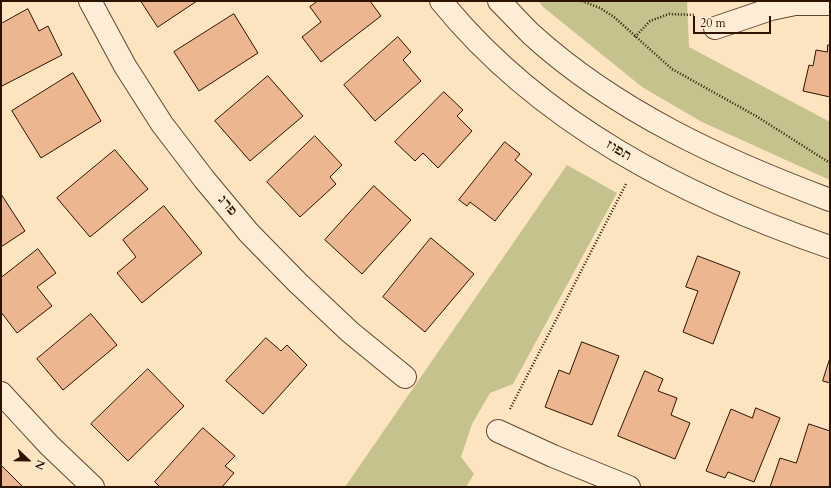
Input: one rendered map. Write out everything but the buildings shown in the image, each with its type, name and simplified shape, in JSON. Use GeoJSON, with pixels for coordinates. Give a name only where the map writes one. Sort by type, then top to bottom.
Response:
{"type":"FeatureCollection","features":[{"type":"Feature","properties":{"kind":"street","name":"פרג"},"geometry":{"type":"LineString","coordinates":[[90,1],[125,66],[162,124],[204,179],[249,232],[298,283],[350,332],[405,377]]}},
{"type":"Feature","properties":{"kind":"street","name":"תפוז"},"geometry":{"type":"LineString","coordinates":[[441,1],[460,24],[501,66],[546,104],[595,137],[637,163],[701,195],[759,220],[830,246]]}},
{"type":"Feature","properties":{"kind":"street"},"geometry":{"type":"LineString","coordinates":[[499,1],[531,33],[573,68],[618,100],[668,129],[720,155],[830,200]]}},
{"type":"Feature","properties":{"kind":"street"},"geometry":{"type":"LineString","coordinates":[[708,22],[795,4],[830,4]]}},
{"type":"Feature","properties":{"kind":"street"},"geometry":{"type":"LineString","coordinates":[[1,392],[49,444],[93,487]]}},
{"type":"Feature","properties":{"kind":"street"},"geometry":{"type":"LineString","coordinates":[[498,431],[553,456],[629,487]]}},
{"type":"Feature","properties":{"kind":"path"},"geometry":{"type":"LineString","coordinates":[[582,1],[600,8],[614,17],[672,70],[756,116],[830,163]]}},
{"type":"Feature","properties":{"kind":"path"},"geometry":{"type":"LineString","coordinates":[[635,37],[650,21],[669,14],[708,22]]}},
{"type":"Feature","properties":{"kind":"path"},"geometry":{"type":"LineString","coordinates":[[498,431],[637,163]]}},
{"type":"Feature","properties":{"kind":"shaded area"},"geometry":{"type":"Polygon","coordinates":[[[539,1],[687,1],[689,47],[830,122],[830,180],[702,122],[642,87],[542,6],[539,1]]]}},
{"type":"Feature","properties":{"kind":"shaded area"},"geometry":{"type":"Polygon","coordinates":[[[567,165],[617,193],[513,384],[490,393],[472,424],[461,457],[474,474],[466,487],[345,487],[567,165]]]}}]}
